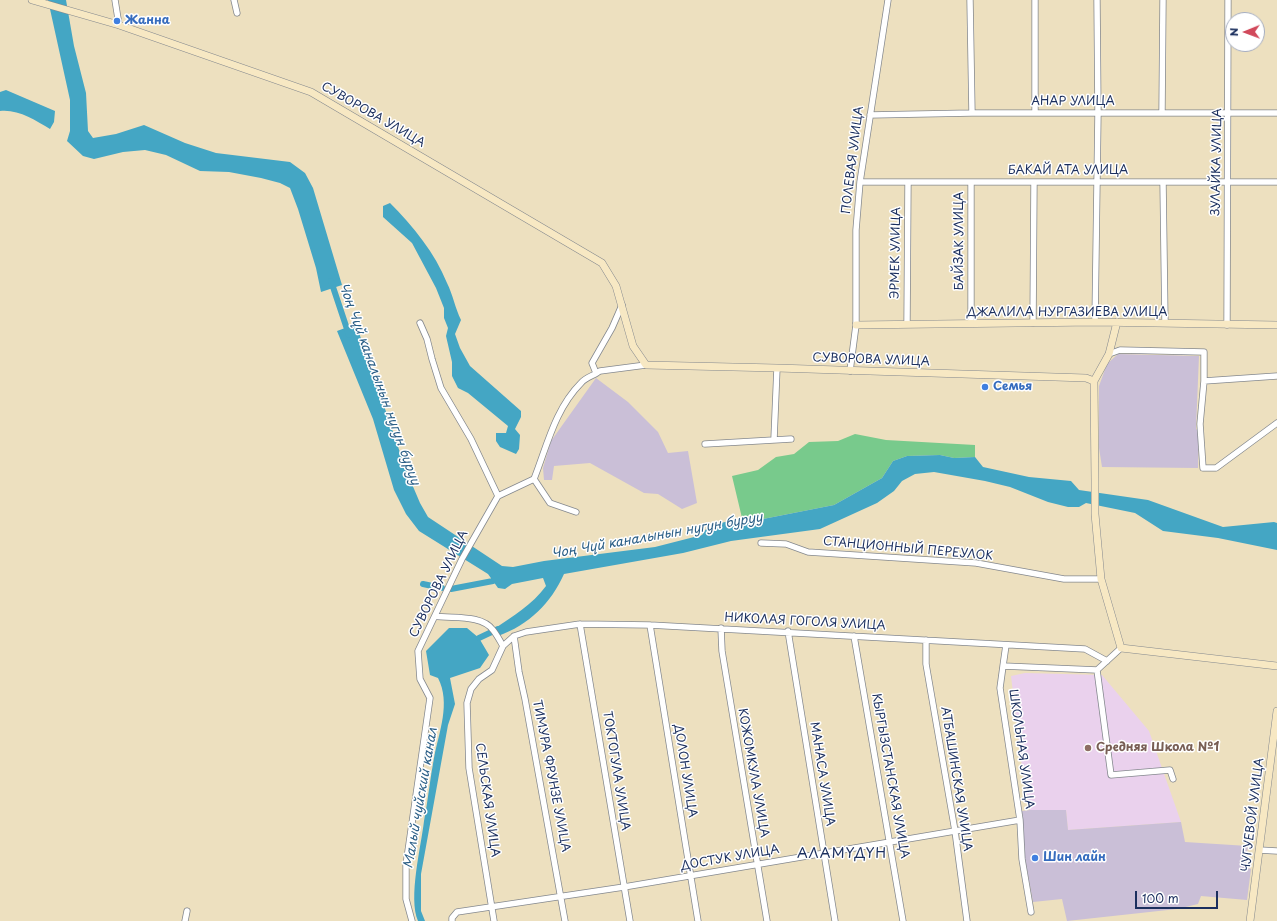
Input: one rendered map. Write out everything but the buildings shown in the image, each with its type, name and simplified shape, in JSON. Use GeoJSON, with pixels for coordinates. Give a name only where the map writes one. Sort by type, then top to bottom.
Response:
{"type":"FeatureCollection","features":[{"type":"Feature","properties":{"kind":"street","name":"СУВОРОВА УЛИЦА"},"geometry":{"type":"LineString","coordinates":[[32,0],[119,25],[311,92],[602,263],[616,286],[633,346],[646,365]]}},
{"type":"Feature","properties":{"kind":"street"},"geometry":{"type":"LineString","coordinates":[[115,0],[119,25]]}},
{"type":"Feature","properties":{"kind":"street"},"geometry":{"type":"LineString","coordinates":[[234,0],[237,13]]}},
{"type":"Feature","properties":{"kind":"street","name":"ПОЛЕВАЯ УЛИЦА"},"geometry":{"type":"LineString","coordinates":[[850,371],[856,325],[856,230],[860,182],[888,0]]}},
{"type":"Feature","properties":{"kind":"street"},"geometry":{"type":"LineString","coordinates":[[970,0],[972,113]]}},
{"type":"Feature","properties":{"kind":"street"},"geometry":{"type":"LineString","coordinates":[[1035,0],[1035,113]]}},
{"type":"Feature","properties":{"kind":"street"},"geometry":{"type":"LineString","coordinates":[[1095,322],[1098,113],[1097,0]]}},
{"type":"Feature","properties":{"kind":"street"},"geometry":{"type":"LineString","coordinates":[[1162,112],[1163,0]]}},
{"type":"Feature","properties":{"kind":"street","name":"ЗУЛАЙКА УЛИЦА"},"geometry":{"type":"LineString","coordinates":[[1227,325],[1227,182],[1229,114],[1228,0]]}},
{"type":"Feature","properties":{"kind":"street","name":"АНАР УЛИЦА"},"geometry":{"type":"LineString","coordinates":[[870,116],[972,113],[1277,113]]}},
{"type":"Feature","properties":{"kind":"street","name":"БАКАЙ АТА УЛИЦА"},"geometry":{"type":"LineString","coordinates":[[860,182],[1277,182]]}},
{"type":"Feature","properties":{"kind":"street","name":"ЭРМЕК УЛИЦА"},"geometry":{"type":"LineString","coordinates":[[907,324],[908,182]]}},
{"type":"Feature","properties":{"kind":"street","name":"БАЙЗАК УЛИЦА"},"geometry":{"type":"LineString","coordinates":[[971,182],[971,323]]}},
{"type":"Feature","properties":{"kind":"street"},"geometry":{"type":"LineString","coordinates":[[1033,323],[1034,182]]}},
{"type":"Feature","properties":{"kind":"street"},"geometry":{"type":"LineString","coordinates":[[1163,182],[1165,324]]}},
{"type":"Feature","properties":{"kind":"street"},"geometry":{"type":"LineString","coordinates":[[596,373],[592,363],[612,328],[622,305]]}},
{"type":"Feature","properties":{"kind":"street"},"geometry":{"type":"LineString","coordinates":[[1117,322],[1109,354],[1094,381],[1095,514],[1101,579],[1121,648]]}},
{"type":"Feature","properties":{"kind":"street","name":"ДЖАЛИЛА НУРГАЗИЕВА УЛИЦА"},"geometry":{"type":"LineString","coordinates":[[856,325],[1117,322],[1277,325]]}},
{"type":"Feature","properties":{"kind":"street"},"geometry":{"type":"LineString","coordinates":[[420,323],[427,339],[441,388],[470,439],[498,496],[534,479],[550,503],[576,512]]}},
{"type":"Feature","properties":{"kind":"street"},"geometry":{"type":"LineString","coordinates":[[1109,354],[1120,350],[1204,352],[1204,381],[1200,424],[1203,468],[1216,468],[1277,423]]}},
{"type":"Feature","properties":{"kind":"street","name":"СУВОРОВА УЛИЦА"},"geometry":{"type":"LineString","coordinates":[[534,479],[548,437],[566,404],[582,382],[600,371],[646,365],[1086,378],[1094,381]]}},
{"type":"Feature","properties":{"kind":"street"},"geometry":{"type":"LineString","coordinates":[[774,439],[777,368]]}},
{"type":"Feature","properties":{"kind":"street"},"geometry":{"type":"LineString","coordinates":[[1204,381],[1277,376]]}},
{"type":"Feature","properties":{"kind":"street"},"geometry":{"type":"LineString","coordinates":[[705,444],[791,439]]}},
{"type":"Feature","properties":{"kind":"street","name":"СУВОРОВА УЛИЦА"},"geometry":{"type":"LineString","coordinates":[[412,921],[406,899],[406,865],[430,698],[420,679],[418,652],[471,541],[498,496]]}},
{"type":"Feature","properties":{"kind":"street","name":"СТАНЦИОННЫЙ ПЕРЕУЛОК"},"geometry":{"type":"LineString","coordinates":[[761,543],[786,544],[808,552],[976,563],[1064,579],[1101,579]]}},
{"type":"Feature","properties":{"kind":"street"},"geometry":{"type":"LineString","coordinates":[[435,616],[446,618],[461,616],[479,621],[492,629],[503,646]]}},
{"type":"Feature","properties":{"kind":"street","name":"НИКОЛАЯ ГОГОЛЯ УЛИЦА"},"geometry":{"type":"LineString","coordinates":[[503,646],[514,636],[526,632],[580,624],[650,625],[788,631],[1085,649],[1107,661]]}},
{"type":"Feature","properties":{"kind":"street","name":"ТОКТОГУЛА УЛИЦА"},"geometry":{"type":"LineString","coordinates":[[580,624],[630,921]]}},
{"type":"Feature","properties":{"kind":"street","name":"ДОЛОН УЛИЦА"},"geometry":{"type":"LineString","coordinates":[[650,625],[698,921]]}},
{"type":"Feature","properties":{"kind":"street","name":"КОЖОМКУЛА УЛИЦА"},"geometry":{"type":"LineString","coordinates":[[721,628],[722,651],[767,921]]}},
{"type":"Feature","properties":{"kind":"street","name":"МАНАСА УЛИЦА"},"geometry":{"type":"LineString","coordinates":[[788,631],[835,921]]}},
{"type":"Feature","properties":{"kind":"street","name":"ТИМУРА ФРУНЗЕ УЛИЦА"},"geometry":{"type":"LineString","coordinates":[[514,636],[519,672],[562,897],[565,921]]}},
{"type":"Feature","properties":{"kind":"street","name":"КЫРГЫЗСТАНСКАЯ УЛИЦА"},"geometry":{"type":"LineString","coordinates":[[854,636],[903,921]]}},
{"type":"Feature","properties":{"kind":"street","name":"АТБАШИНСКАЯ УЛИЦА"},"geometry":{"type":"LineString","coordinates":[[926,640],[926,664],[955,832],[967,921]]}},
{"type":"Feature","properties":{"kind":"street","name":"ШКОЛЬНАЯ УЛИЦА"},"geometry":{"type":"LineString","coordinates":[[1006,645],[1000,688],[1020,820],[1022,859],[1031,912]]}},
{"type":"Feature","properties":{"kind":"street","name":"СЕЛЬСКАЯ УЛИЦА"},"geometry":{"type":"LineString","coordinates":[[494,921],[469,768],[467,702],[471,689],[479,679],[492,670],[503,646]]}},
{"type":"Feature","properties":{"kind":"street"},"geometry":{"type":"LineString","coordinates":[[1003,666],[1097,670],[1121,648],[1277,666]]}},
{"type":"Feature","properties":{"kind":"street"},"geometry":{"type":"LineString","coordinates":[[1097,670],[1111,775],[1170,770],[1173,779]]}},
{"type":"Feature","properties":{"kind":"street","name":"ЧУГУЕВОЙ УЛИЦА"},"geometry":{"type":"LineString","coordinates":[[1250,921],[1274,753],[1277,711]]}},
{"type":"Feature","properties":{"kind":"street","name":"ДОСТУК УЛИЦА"},"geometry":{"type":"LineString","coordinates":[[452,921],[452,918],[457,912],[624,887],[1020,820]]}},
{"type":"Feature","properties":{"kind":"street"},"geometry":{"type":"LineString","coordinates":[[1259,850],[1277,850]]}},
{"type":"Feature","properties":{"kind":"street"},"geometry":{"type":"LineString","coordinates":[[185,921],[187,911]]}},
{"type":"Feature","properties":{"kind":"shaded area"},"geometry":{"type":"Polygon","coordinates":[[[1118,354],[1199,356],[1196,429],[1199,431],[1198,468],[1102,467],[1099,448],[1099,386],[1107,364],[1118,354]]]}},
{"type":"Feature","properties":{"kind":"shaded area"},"geometry":{"type":"Polygon","coordinates":[[[596,378],[628,402],[658,432],[668,453],[688,451],[697,503],[682,509],[658,494],[644,493],[590,463],[554,466],[552,480],[544,480],[543,468],[551,441],[596,378]]]}},
{"type":"Feature","properties":{"kind":"shaded area","name":"Средняя Школа №1"},"geometry":{"type":"Polygon","coordinates":[[[1025,673],[1102,675],[1149,731],[1181,822],[1068,830],[1066,810],[1030,810],[1023,776],[1011,676],[1025,673]]]}},
{"type":"Feature","properties":{"kind":"shaded area","name":"Шин лайн"},"geometry":{"type":"Polygon","coordinates":[[[1066,810],[1068,830],[1181,822],[1185,842],[1248,846],[1245,867],[1251,869],[1247,900],[1201,896],[1198,904],[1177,909],[1067,921],[1062,899],[1033,902],[1025,859],[1022,811],[1066,810]]]}},
{"type":"Feature","properties":{"kind":"green space"},"geometry":{"type":"Polygon","coordinates":[[[855,434],[886,440],[975,445],[975,457],[954,458],[940,455],[907,456],[893,461],[882,478],[834,505],[758,520],[742,518],[732,476],[758,470],[776,457],[794,454],[809,442],[838,441],[855,434]]]}},
{"type":"Feature","properties":{"kind":"water"},"geometry":{"type":"Polygon","coordinates":[[[48,0],[66,0],[74,46],[86,93],[88,131],[93,138],[116,134],[144,125],[185,143],[216,153],[290,162],[305,173],[313,188],[342,285],[321,292],[316,268],[290,188],[280,183],[261,178],[229,172],[200,171],[166,155],[145,150],[123,152],[94,159],[83,156],[67,141],[70,131],[70,100],[48,0]]]}},
{"type":"Feature","properties":{"kind":"water"},"geometry":{"type":"Polygon","coordinates":[[[6,90],[55,111],[54,122],[50,129],[20,113],[0,111],[0,92],[6,90]]]}},
{"type":"Feature","properties":{"kind":"water"},"geometry":{"type":"Polygon","coordinates":[[[390,203],[423,240],[442,272],[461,320],[455,334],[460,348],[470,366],[521,411],[521,417],[515,429],[520,435],[519,449],[516,454],[500,447],[496,441],[496,433],[506,433],[508,426],[468,393],[458,388],[452,376],[452,362],[446,336],[448,328],[444,318],[444,308],[436,288],[412,243],[383,217],[383,206],[390,203]]]}},
{"type":"Feature","properties":{"kind":"water"},"geometry":{"type":"Polygon","coordinates":[[[356,324],[406,470],[420,503],[428,517],[502,566],[513,567],[544,561],[655,547],[702,535],[708,526],[742,518],[758,520],[834,505],[882,478],[893,461],[907,456],[940,455],[954,458],[975,457],[983,467],[1029,477],[1071,481],[1079,490],[1148,500],[1223,527],[1274,522],[1277,523],[1277,550],[1218,538],[1163,531],[1135,513],[1086,503],[1079,507],[1068,507],[1048,502],[1010,487],[985,481],[934,472],[915,474],[902,481],[894,491],[877,503],[820,529],[731,541],[683,553],[564,574],[553,594],[538,612],[520,626],[498,636],[494,629],[522,610],[541,593],[546,586],[543,578],[512,584],[505,589],[498,588],[488,574],[419,531],[406,514],[394,490],[373,419],[337,331],[356,324]]]}},
{"type":"Feature","properties":{"kind":"water"},"geometry":{"type":"Polygon","coordinates":[[[449,628],[467,628],[479,638],[489,655],[480,668],[450,678],[455,704],[448,725],[421,874],[421,911],[425,921],[418,921],[414,899],[416,872],[444,707],[442,688],[438,678],[430,675],[426,651],[449,628]]]}},
{"type":"Feature","properties":{"kind":"waterway","name":"Чоң Чүй каналынын нугун буруу"},"geometry":{"type":"LineString","coordinates":[[331,281],[349,335]]}},
{"type":"Feature","properties":{"kind":"waterway"},"geometry":{"type":"LineString","coordinates":[[451,589],[493,581],[497,574]]}},
{"type":"Feature","properties":{"kind":"waterway"},"geometry":{"type":"LineString","coordinates":[[423,584],[442,588]]}},
{"type":"Feature","properties":{"kind":"waterway"},"geometry":{"type":"LineString","coordinates":[[479,638],[498,629]]}},
{"type":"Feature","properties":{"kind":"place","name":"Жанна"},"geometry":{"type":"Point","coordinates":[117,21]}},
{"type":"Feature","properties":{"kind":"place","name":"Семья"},"geometry":{"type":"Point","coordinates":[985,387]}},
{"type":"Feature","properties":{"kind":"place","name":"Средняя Школа №1"},"geometry":{"type":"Point","coordinates":[1088,748]}},
{"type":"Feature","properties":{"kind":"place","name":"Шин лайн"},"geometry":{"type":"Point","coordinates":[1035,858]}},
{"type":"Feature","properties":{"kind":"district","name":"АЛАМҮДҮН"},"geometry":{"type":"Point","coordinates":[842,854]}},
{"type":"Feature","properties":{"kind":"water label","name":"Малый чуйский канал"},"geometry":{"type":"Point","coordinates":[421,798]}}]}
